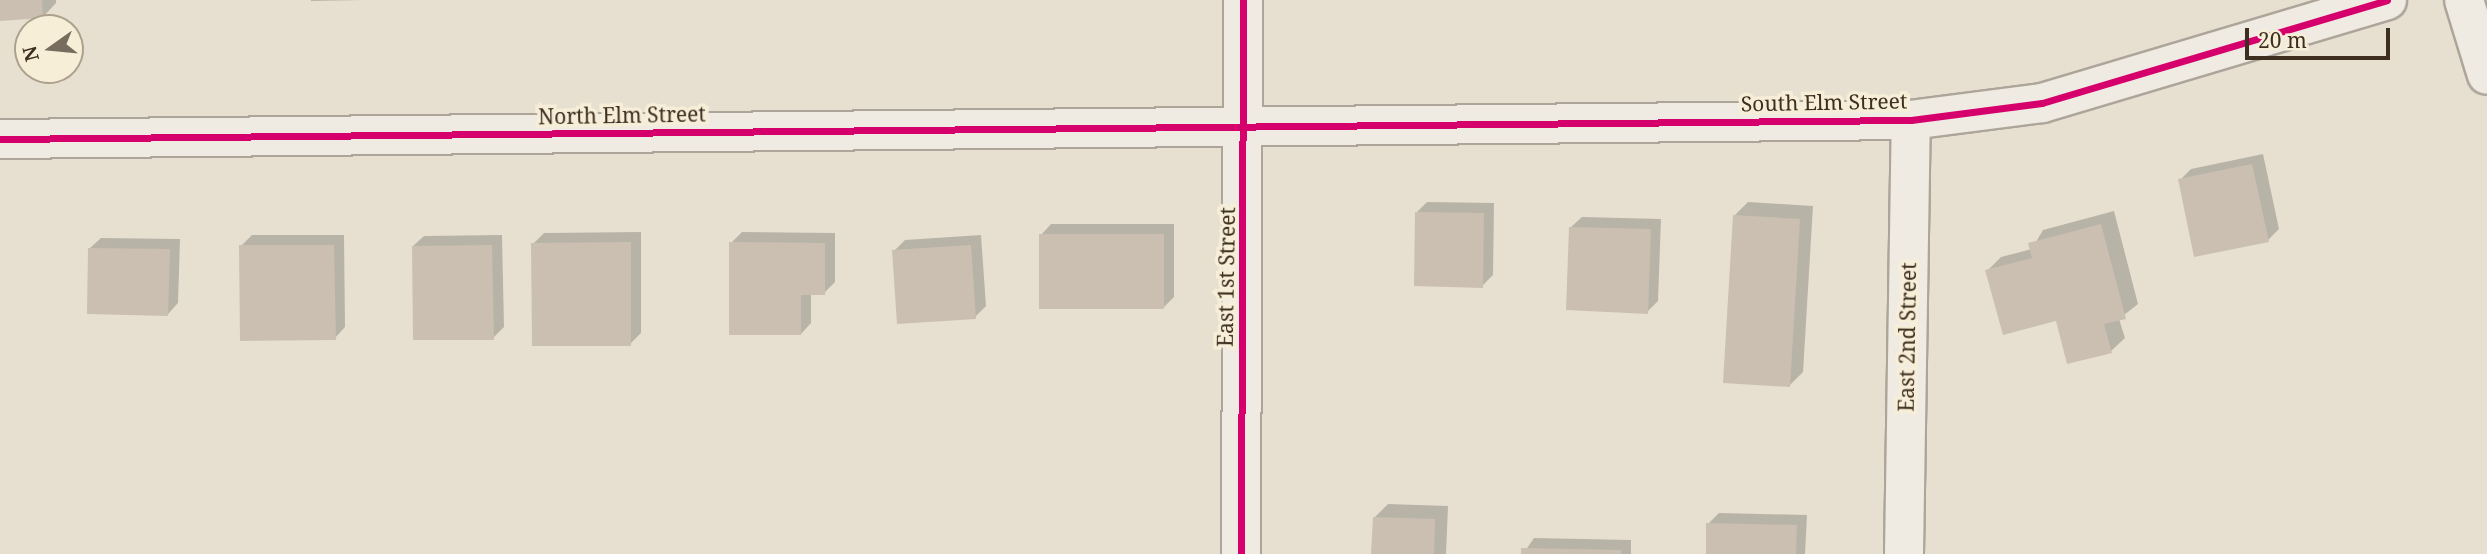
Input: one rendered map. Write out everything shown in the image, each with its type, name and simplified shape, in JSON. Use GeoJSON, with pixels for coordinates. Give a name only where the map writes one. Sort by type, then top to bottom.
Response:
{"type":"FeatureCollection","features":[{"type":"Feature","properties":{"kind":"street","name":"East 1st Street"},"geometry":{"type":"LineString","coordinates":[[1241,554],[1245,126],[1243,0]]}},
{"type":"Feature","properties":{"kind":"street","name":"South Elm Street"},"geometry":{"type":"LineString","coordinates":[[1245,126],[1910,120],[2042,103],[2387,0]]}},
{"type":"Feature","properties":{"kind":"street"},"geometry":{"type":"LineString","coordinates":[[2464,0],[2487,75]]}},
{"type":"Feature","properties":{"kind":"street","name":"East 2nd Street"},"geometry":{"type":"LineString","coordinates":[[1904,554],[1910,120]]}},
{"type":"Feature","properties":{"kind":"street","name":"North Elm Street"},"geometry":{"type":"LineString","coordinates":[[0,139],[1245,126]]}},
{"type":"Feature","properties":{"kind":"building"},"geometry":{"type":"Polygon","coordinates":[[[0,0],[42,0],[43,14],[14,14],[14,20],[0,21],[0,0]]]}},
{"type":"Feature","properties":{"kind":"building"},"geometry":{"type":"Polygon","coordinates":[[[2252,164],[2269,242],[2194,257],[2178,179],[2252,164]]]}},
{"type":"Feature","properties":{"kind":"building"},"geometry":{"type":"Polygon","coordinates":[[[1415,212],[1484,213],[1483,288],[1414,286],[1415,212]]]}},
{"type":"Feature","properties":{"kind":"building"},"geometry":{"type":"Polygon","coordinates":[[[1733,215],[1800,219],[1790,387],[1723,383],[1733,215]]]}},
{"type":"Feature","properties":{"kind":"building"},"geometry":{"type":"Polygon","coordinates":[[[2101,224],[2126,319],[2104,324],[2112,353],[2067,364],[2056,321],[2003,335],[1985,270],[2032,258],[2028,243],[2101,224]]]}},
{"type":"Feature","properties":{"kind":"building"},"geometry":{"type":"Polygon","coordinates":[[[1569,227],[1651,229],[1648,314],[1566,310],[1569,227]]]}},
{"type":"Feature","properties":{"kind":"building"},"geometry":{"type":"Polygon","coordinates":[[[1039,234],[1164,234],[1164,309],[1039,309],[1039,234]]]}},
{"type":"Feature","properties":{"kind":"building"},"geometry":{"type":"Polygon","coordinates":[[[631,242],[631,346],[532,346],[531,243],[631,242]]]}},
{"type":"Feature","properties":{"kind":"building"},"geometry":{"type":"Polygon","coordinates":[[[729,242],[825,243],[825,295],[801,295],[801,335],[729,335],[729,242]]]}},
{"type":"Feature","properties":{"kind":"building"},"geometry":{"type":"Polygon","coordinates":[[[239,245],[334,245],[336,340],[240,341],[239,245]]]}},
{"type":"Feature","properties":{"kind":"building"},"geometry":{"type":"Polygon","coordinates":[[[492,245],[494,340],[413,340],[412,246],[492,245]]]}},
{"type":"Feature","properties":{"kind":"building"},"geometry":{"type":"Polygon","coordinates":[[[971,245],[976,319],[897,324],[892,250],[971,245]]]}},
{"type":"Feature","properties":{"kind":"building"},"geometry":{"type":"Polygon","coordinates":[[[88,248],[170,249],[168,316],[87,314],[88,248]]]}},
{"type":"Feature","properties":{"kind":"building"},"geometry":{"type":"Polygon","coordinates":[[[1373,517],[1435,519],[1434,554],[1371,554],[1373,517]]]}},
{"type":"Feature","properties":{"kind":"building"},"geometry":{"type":"Polygon","coordinates":[[[1706,523],[1797,525],[1796,554],[1706,554],[1706,523]]]}},
{"type":"Feature","properties":{"kind":"building"},"geometry":{"type":"Polygon","coordinates":[[[1521,548],[1621,550],[1621,554],[1521,554],[1521,548]]]}},
{"type":"Feature","properties":{"kind":"cycle path"},"geometry":{"type":"LineString","coordinates":[[1241,554],[1243,0]]}},
{"type":"Feature","properties":{"kind":"cycle path"},"geometry":{"type":"LineString","coordinates":[[0,139],[1911,120],[2042,103],[2387,0]]}}]}
